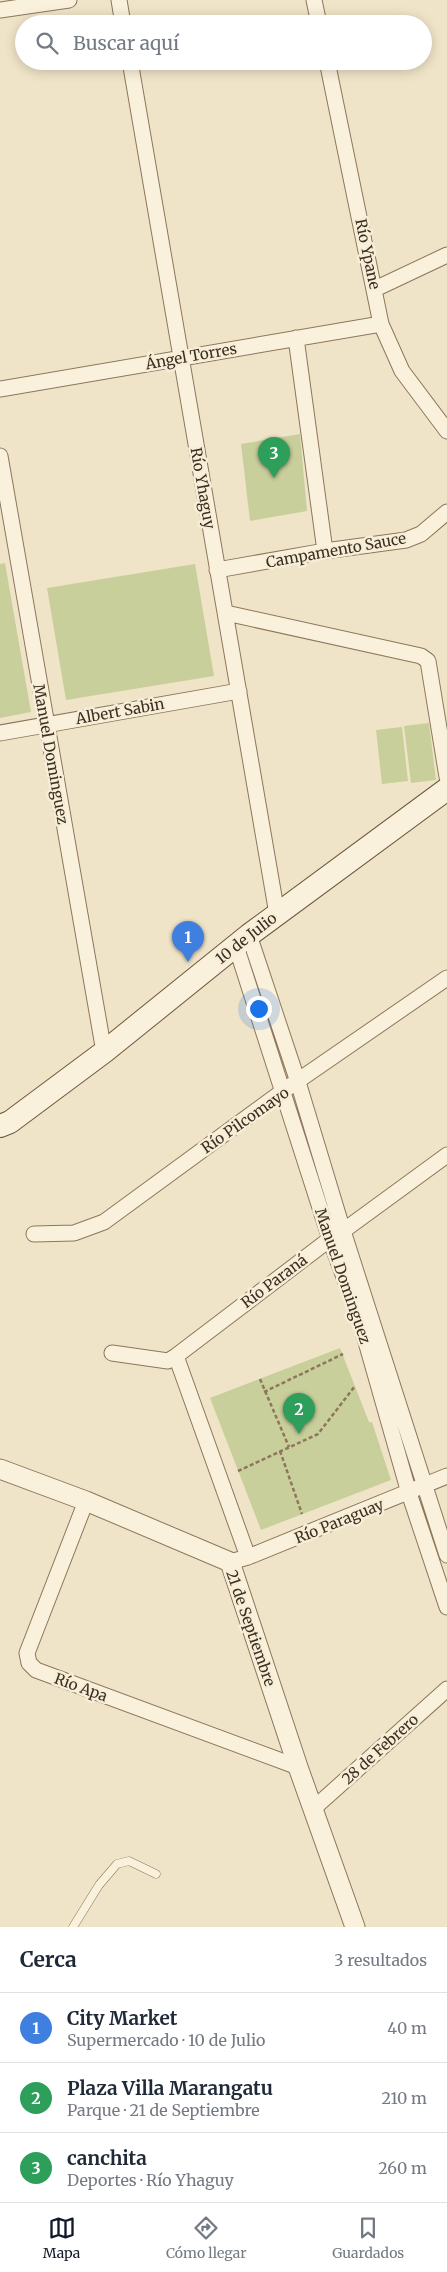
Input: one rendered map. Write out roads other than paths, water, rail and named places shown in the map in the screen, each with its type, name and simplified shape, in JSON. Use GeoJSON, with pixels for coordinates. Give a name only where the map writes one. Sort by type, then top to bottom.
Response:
{"type":"FeatureCollection","features":[{"type":"Feature","properties":{"kind":"main road","name":"10 de Julio"},"geometry":{"type":"LineString","coordinates":[[0,1126],[10,1122],[104,1052],[276,914],[447,789]]}},
{"type":"Feature","properties":{"kind":"street"},"geometry":{"type":"LineString","coordinates":[[0,10],[61,0]]}},
{"type":"Feature","properties":{"kind":"street"},"geometry":{"type":"LineString","coordinates":[[119,0],[122,15]]}},
{"type":"Feature","properties":{"kind":"street"},"geometry":{"type":"LineString","coordinates":[[314,0],[317,15]]}},
{"type":"Feature","properties":{"kind":"street","name":"Río Yhaguy"},"geometry":{"type":"LineString","coordinates":[[132,70],[276,914]]}},
{"type":"Feature","properties":{"kind":"street","name":"Río Ypane"},"geometry":{"type":"LineString","coordinates":[[329,70],[381,324],[402,371],[447,431]]}},
{"type":"Feature","properties":{"kind":"street"},"geometry":{"type":"LineString","coordinates":[[375,289],[447,254]]}},
{"type":"Feature","properties":{"kind":"street","name":"Ángel Torres"},"geometry":{"type":"LineString","coordinates":[[0,389],[381,324]]}},
{"type":"Feature","properties":{"kind":"street"},"geometry":{"type":"LineString","coordinates":[[296,338],[325,551]]}},
{"type":"Feature","properties":{"kind":"street","name":"Manuel Dominguez"},"geometry":{"type":"LineString","coordinates":[[0,456],[104,1052]]}},
{"type":"Feature","properties":{"kind":"street","name":"Campamento Sauce"},"geometry":{"type":"LineString","coordinates":[[217,570],[325,551],[406,540],[421,534],[447,512]]}},
{"type":"Feature","properties":{"kind":"street"},"geometry":{"type":"LineString","coordinates":[[226,613],[421,656],[428,661],[445,752],[447,777]]}},
{"type":"Feature","properties":{"kind":"street","name":"Albert Sabin"},"geometry":{"type":"LineString","coordinates":[[0,732],[239,691]]}},
{"type":"Feature","properties":{"kind":"street","name":"Manuel Dominguez"},"geometry":{"type":"LineString","coordinates":[[242,941],[298,1082],[343,1231],[447,1556]]}},
{"type":"Feature","properties":{"kind":"street","name":"Manuel Dominguez"},"geometry":{"type":"LineString","coordinates":[[242,941],[283,1091],[330,1239],[360,1322],[409,1492],[447,1607]]}},
{"type":"Feature","properties":{"kind":"street","name":"Río Pilcomayo"},"geometry":{"type":"LineString","coordinates":[[34,1234],[74,1234],[104,1222],[283,1091],[447,978]]}},
{"type":"Feature","properties":{"kind":"street","name":"Río Paraná"},"geometry":{"type":"LineString","coordinates":[[176,1356],[330,1239],[447,1155]]}},
{"type":"Feature","properties":{"kind":"street"},"geometry":{"type":"LineString","coordinates":[[112,1353],[168,1361],[176,1356]]}},
{"type":"Feature","properties":{"kind":"street","name":"21 de Septiembre"},"geometry":{"type":"LineString","coordinates":[[176,1356],[238,1560],[298,1768],[355,1927]]}},
{"type":"Feature","properties":{"kind":"street","name":"21 de Septiembre"},"geometry":{"type":"LineString","coordinates":[[0,1469],[238,1560]]}},
{"type":"Feature","properties":{"kind":"street","name":"Río Paraguay"},"geometry":{"type":"LineString","coordinates":[[238,1560],[447,1476]]}},
{"type":"Feature","properties":{"kind":"street","name":"Río Apa"},"geometry":{"type":"LineString","coordinates":[[86,1501],[27,1653],[29,1663],[36,1670],[298,1768]]}},
{"type":"Feature","properties":{"kind":"street","name":"28 de Febrero"},"geometry":{"type":"LineString","coordinates":[[313,1809],[447,1689]]}},
{"type":"Feature","properties":{"kind":"lane"},"geometry":{"type":"LineString","coordinates":[[73,1927],[99,1885],[117,1864],[129,1861],[156,1874]]}},
{"type":"Feature","properties":{"kind":"place","name":"canchita"},"geometry":{"type":"Point","coordinates":[274,478]}},
{"type":"Feature","properties":{"kind":"place","name":"City Market"},"geometry":{"type":"Point","coordinates":[188,962]}},
{"type":"Feature","properties":{"kind":"place","name":"Plaza Villa Marangatu"},"geometry":{"type":"Point","coordinates":[299,1434]}}]}
